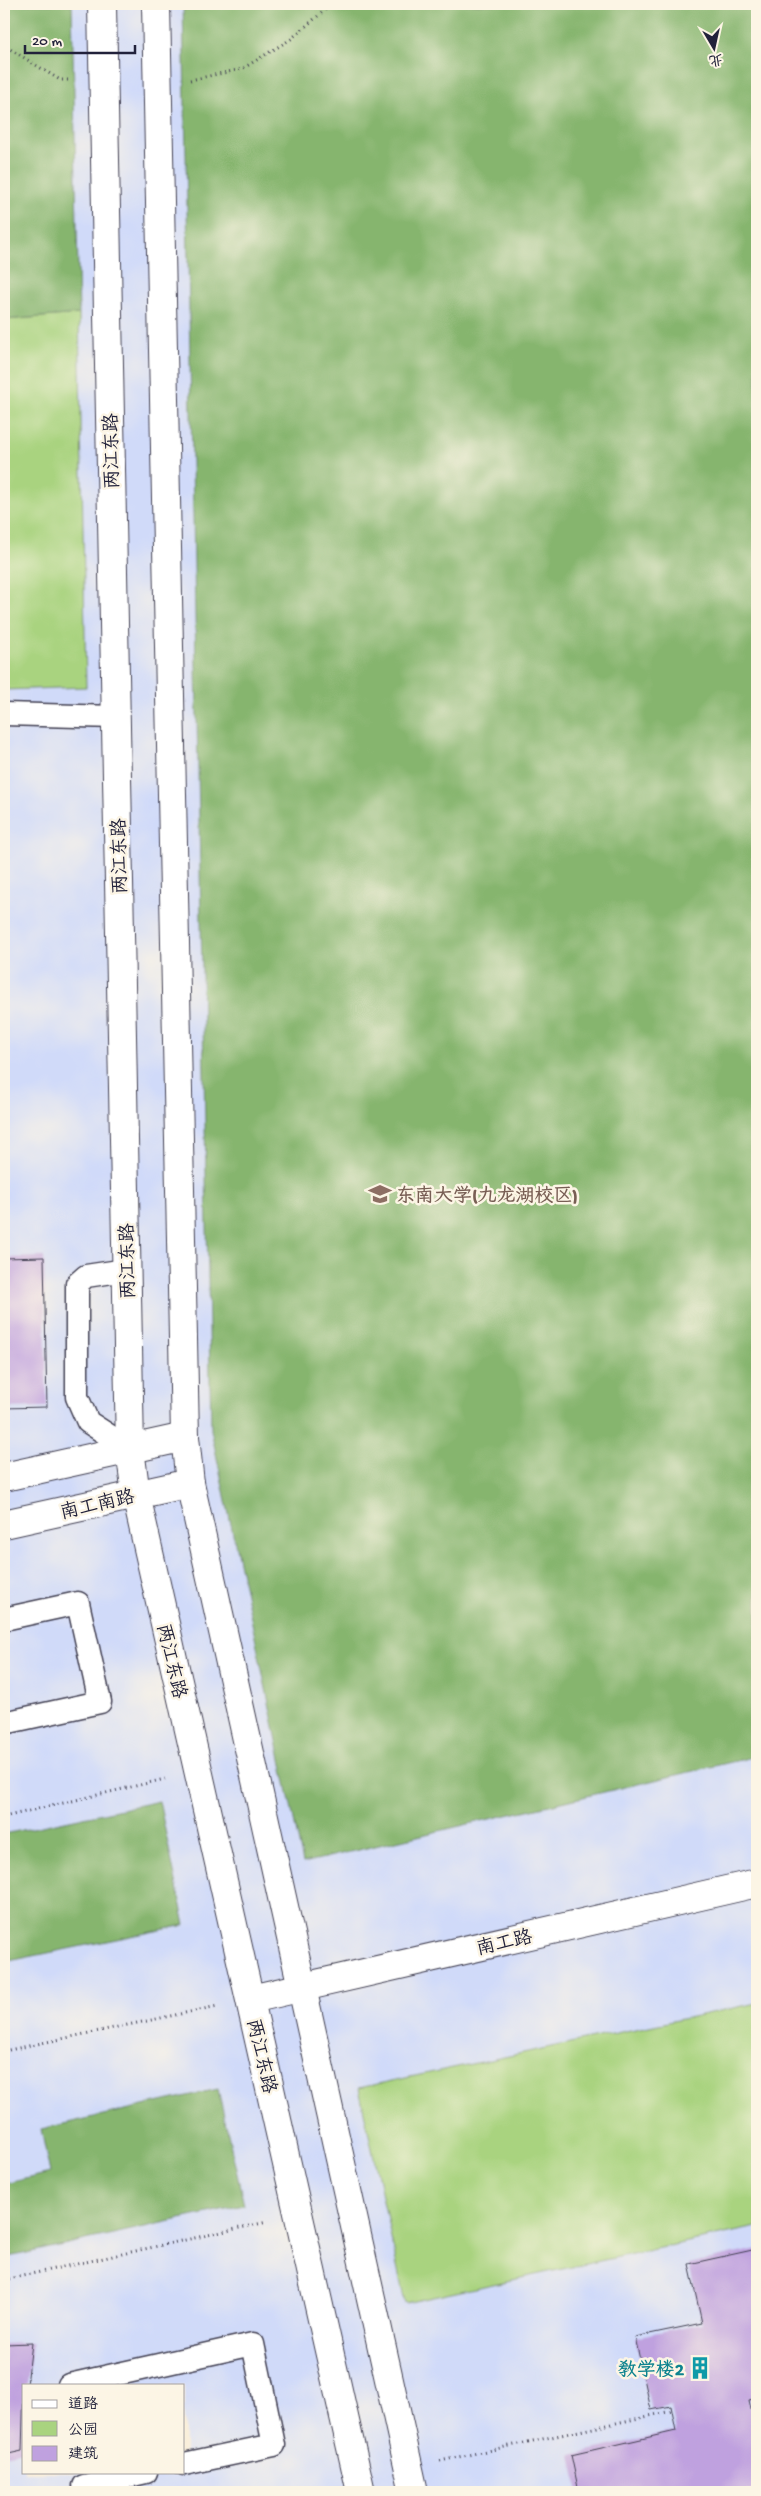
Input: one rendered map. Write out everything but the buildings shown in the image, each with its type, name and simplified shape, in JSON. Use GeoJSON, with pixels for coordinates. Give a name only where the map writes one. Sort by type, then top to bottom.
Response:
{"type":"FeatureCollection","features":[{"type":"Feature","properties":{"kind":"street","name":"两江东路"},"geometry":{"type":"LineString","coordinates":[[102,4],[130,1449],[136,1495],[361,2492]]}},
{"type":"Feature","properties":{"kind":"street"},"geometry":{"type":"LineString","coordinates":[[156,4],[185,1436],[190,1483],[411,2480]]}},
{"type":"Feature","properties":{"kind":"street"},"geometry":{"type":"LineString","coordinates":[[4,1477],[185,1436]]}},
{"type":"Feature","properties":{"kind":"street","name":"南工南路"},"geometry":{"type":"LineString","coordinates":[[4,1524],[190,1483]]}},
{"type":"Feature","properties":{"kind":"street","name":"南工路"},"geometry":{"type":"LineString","coordinates":[[250,1999],[757,1883]]}},
{"type":"Feature","properties":{"kind":"lane"},"geometry":{"type":"LineString","coordinates":[[4,714],[115,717]]}},
{"type":"Feature","properties":{"kind":"lane"},"geometry":{"type":"LineString","coordinates":[[126,1270],[86,1276],[77,1284],[77,1397],[88,1422],[130,1449]]}},
{"type":"Feature","properties":{"kind":"lane"},"geometry":{"type":"LineString","coordinates":[[4,1619],[78,1603],[100,1702],[4,1723]]}},
{"type":"Feature","properties":{"kind":"lane"},"geometry":{"type":"LineString","coordinates":[[73,2384],[253,2344],[274,2444],[185,2464]]}},
{"type":"Feature","properties":{"kind":"lane"},"geometry":{"type":"LineString","coordinates":[[84,2483],[135,2474]]}},
{"type":"Feature","properties":{"kind":"path"},"geometry":{"type":"LineString","coordinates":[[158,86],[242,69],[291,40],[332,4]]}},
{"type":"Feature","properties":{"kind":"path"},"geometry":{"type":"LineString","coordinates":[[4,42],[10,49],[60,80],[103,79]]}},
{"type":"Feature","properties":{"kind":"path"},"geometry":{"type":"LineString","coordinates":[[4,1817],[198,1771]]}},
{"type":"Feature","properties":{"kind":"path"},"geometry":{"type":"LineString","coordinates":[[4,2051],[250,1999]]}},
{"type":"Feature","properties":{"kind":"path"},"geometry":{"type":"LineString","coordinates":[[4,2280],[299,2215]]}},
{"type":"Feature","properties":{"kind":"path"},"geometry":{"type":"LineString","coordinates":[[411,2480],[672,2411]]}},
{"type":"Feature","properties":{"kind":"shaded area","name":"东南大学(九龙湖校区)"},"geometry":{"type":"Polygon","coordinates":[[[4,4],[757,4],[757,2492],[4,2492],[4,4]]]}},
{"type":"Feature","properties":{"kind":"green space"},"geometry":{"type":"Polygon","coordinates":[[[4,4],[72,4],[79,314],[4,320],[4,4]]]}},
{"type":"Feature","properties":{"kind":"green space"},"geometry":{"type":"Polygon","coordinates":[[[183,4],[757,4],[757,1756],[303,1863],[211,1430],[183,4]]]}},
{"type":"Feature","properties":{"kind":"green space"},"geometry":{"type":"Polygon","coordinates":[[[79,314],[86,687],[4,690],[4,320],[79,314]]]}},
{"type":"Feature","properties":{"kind":"green space"},"geometry":{"type":"Polygon","coordinates":[[[159,1801],[185,1925],[4,1962],[4,1834],[159,1801]]]}},
{"type":"Feature","properties":{"kind":"green space"},"geometry":{"type":"Polygon","coordinates":[[[757,2003],[757,2227],[405,2303],[359,2088],[757,2003]]]}},
{"type":"Feature","properties":{"kind":"green space"},"geometry":{"type":"Polygon","coordinates":[[[218,2089],[244,2205],[9,2257],[4,2232],[4,2184],[50,2173],[41,2129],[218,2089]]]}},
{"type":"Feature","properties":{"kind":"place","name":"东南大学(九龙湖校区)"},"geometry":{"type":"Point","coordinates":[380,1194]}},
{"type":"Feature","properties":{"kind":"place","name":"教学楼2"},"geometry":{"type":"Point","coordinates":[700,2368]}}]}
